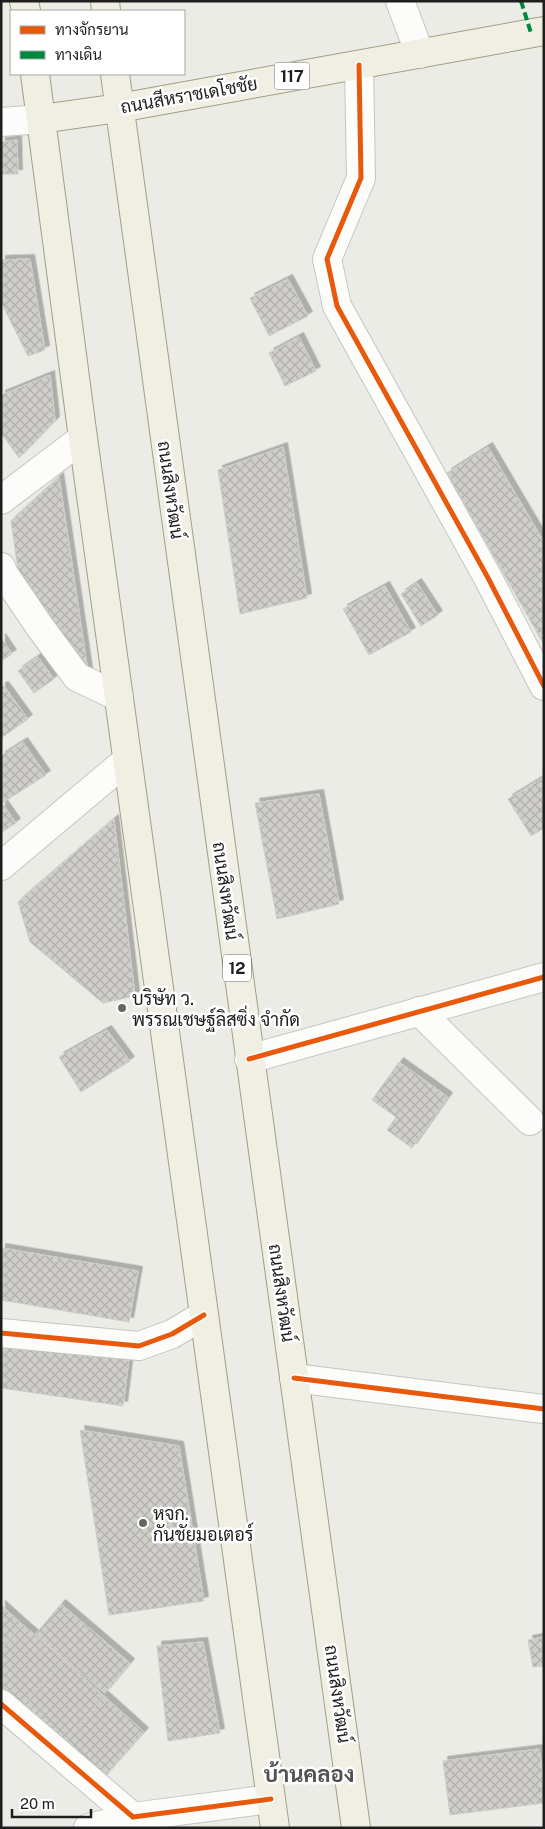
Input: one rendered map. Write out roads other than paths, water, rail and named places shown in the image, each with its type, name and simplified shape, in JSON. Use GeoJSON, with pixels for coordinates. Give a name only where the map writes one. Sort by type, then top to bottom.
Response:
{"type":"FeatureCollection","features":[{"type":"Feature","properties":{"kind":"main road","name":"ถนนสีหราชเดโชชัย"},"geometry":{"type":"LineString","coordinates":[[41,119],[119,108],[544,31]]}},
{"type":"Feature","properties":{"kind":"main road"},"geometry":{"type":"LineString","coordinates":[[34,75],[275,1828]]}},
{"type":"Feature","properties":{"kind":"main road","name":"ถนนสิงหวัฒน์"},"geometry":{"type":"LineString","coordinates":[[114,75],[356,1828]]}},
{"type":"Feature","properties":{"kind":"street"},"geometry":{"type":"LineString","coordinates":[[400,1],[420,54]]}},
{"type":"Feature","properties":{"kind":"street"},"geometry":{"type":"LineString","coordinates":[[360,65],[361,178],[327,259],[336,306],[487,576],[544,686]]}},
{"type":"Feature","properties":{"kind":"street"},"geometry":{"type":"LineString","coordinates":[[1,122],[41,119]]}},
{"type":"Feature","properties":{"kind":"street"},"geometry":{"type":"LineString","coordinates":[[1,500],[83,438]]}},
{"type":"Feature","properties":{"kind":"street"},"geometry":{"type":"LineString","coordinates":[[1,567],[40,627],[77,676],[119,696]]}},
{"type":"Feature","properties":{"kind":"street"},"geometry":{"type":"LineString","coordinates":[[1,866],[127,760]]}},
{"type":"Feature","properties":{"kind":"street"},"geometry":{"type":"LineString","coordinates":[[249,1059],[544,977]]}},
{"type":"Feature","properties":{"kind":"street"},"geometry":{"type":"LineString","coordinates":[[419,1011],[530,1121]]}},
{"type":"Feature","properties":{"kind":"street"},"geometry":{"type":"LineString","coordinates":[[1,1333],[139,1346],[172,1334],[204,1315]]}},
{"type":"Feature","properties":{"kind":"street"},"geometry":{"type":"LineString","coordinates":[[294,1378],[544,1409]]}},
{"type":"Feature","properties":{"kind":"street"},"geometry":{"type":"LineString","coordinates":[[1,1704],[133,1817]]}},
{"type":"Feature","properties":{"kind":"street"},"geometry":{"type":"LineString","coordinates":[[88,1828],[133,1817],[271,1799]]}},
{"type":"Feature","properties":{"kind":"place","name":"บริษัท ว. พรรณเชษฐ์ลิสซิ่ง จำกัด"},"geometry":{"type":"Point","coordinates":[122,1008]}},
{"type":"Feature","properties":{"kind":"place","name":"หจก. กันชัยมอเตอร์"},"geometry":{"type":"Point","coordinates":[143,1523]}},
{"type":"Feature","properties":{"kind":"district","name":"บ้านคลอง"},"geometry":{"type":"Point","coordinates":[309,1774]}}]}
